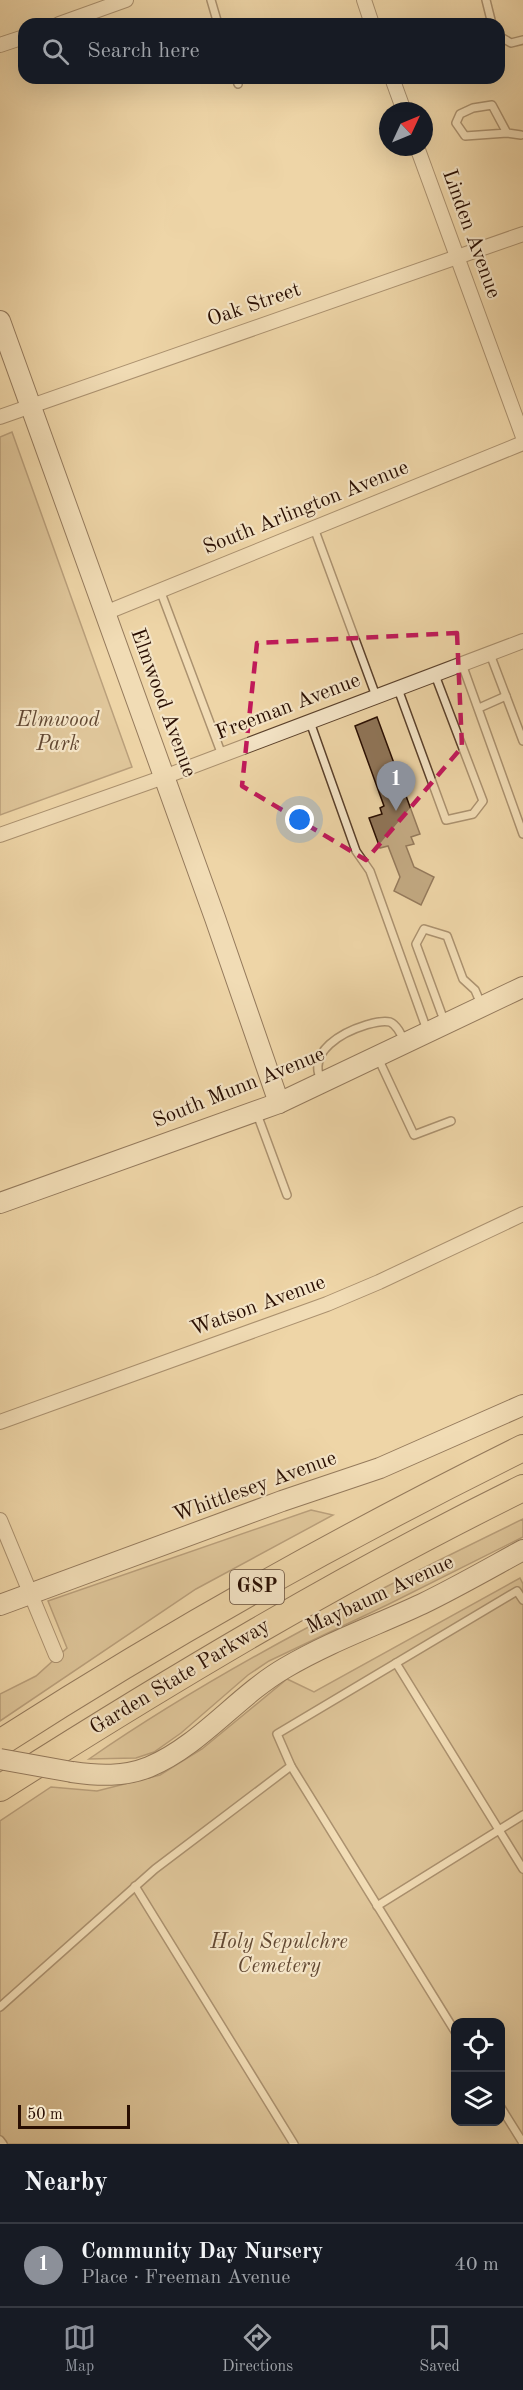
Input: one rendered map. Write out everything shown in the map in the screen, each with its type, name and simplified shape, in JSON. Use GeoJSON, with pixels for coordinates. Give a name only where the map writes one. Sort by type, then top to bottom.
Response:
{"type":"FeatureCollection","features":[{"type":"Feature","properties":{"kind":"highway","name":"Garden State Parkway"},"geometry":{"type":"LineString","coordinates":[[0,1743],[146,1652],[288,1570],[523,1449]]}},
{"type":"Feature","properties":{"kind":"highway","name":"Garden State Parkway"},"geometry":{"type":"LineString","coordinates":[[0,1788],[160,1687],[267,1624],[340,1583],[523,1488]]}},
{"type":"Feature","properties":{"kind":"main road","name":"Elmwood Avenue"},"geometry":{"type":"LineString","coordinates":[[0,321],[279,1103]]}},
{"type":"Feature","properties":{"kind":"main road","name":"South Munn Avenue"},"geometry":{"type":"LineString","coordinates":[[0,1203],[279,1103],[377,1056],[400,1035],[437,1028],[523,987]]}},
{"type":"Feature","properties":{"kind":"main road","name":"Whittlesey Avenue"},"geometry":{"type":"LineString","coordinates":[[0,1605],[387,1465],[523,1405]]}},
{"type":"Feature","properties":{"kind":"main road","name":"Maybaum Avenue"},"geometry":{"type":"LineString","coordinates":[[0,1759],[72,1772],[116,1775],[149,1767],[193,1740],[247,1694],[285,1668],[432,1599],[523,1550]]}},
{"type":"Feature","properties":{"kind":"street"},"geometry":{"type":"LineString","coordinates":[[76,18],[126,0]]}},
{"type":"Feature","properties":{"kind":"street"},"geometry":{"type":"LineString","coordinates":[[364,0],[370,18]]}},
{"type":"Feature","properties":{"kind":"street"},"geometry":{"type":"LineString","coordinates":[[0,45],[18,39]]}},
{"type":"Feature","properties":{"kind":"street"},"geometry":{"type":"LineString","coordinates":[[394,84],[401,102]]}},
{"type":"Feature","properties":{"kind":"street","name":"Linden Avenue"},"geometry":{"type":"LineString","coordinates":[[420,156],[523,437]]}},
{"type":"Feature","properties":{"kind":"street","name":"Oak Street"},"geometry":{"type":"LineString","coordinates":[[0,417],[523,234]]}},
{"type":"Feature","properties":{"kind":"street","name":"South Arlington Avenue"},"geometry":{"type":"LineString","coordinates":[[105,613],[523,443]]}},
{"type":"Feature","properties":{"kind":"street","name":"Freeman Avenue"},"geometry":{"type":"LineString","coordinates":[[0,835],[164,777],[523,641]]}},
{"type":"Feature","properties":{"kind":"street","name":"Watson Avenue"},"geometry":{"type":"LineString","coordinates":[[0,1422],[327,1304],[523,1214]]}},
{"type":"Feature","properties":{"kind":"street"},"geometry":{"type":"LineString","coordinates":[[0,1520],[56,1654]]}},
{"type":"Feature","properties":{"kind":"lane"},"geometry":{"type":"LineString","coordinates":[[210,0],[216,18]]}},
{"type":"Feature","properties":{"kind":"lane"},"geometry":{"type":"LineString","coordinates":[[486,0],[490,18]]}},
{"type":"Feature","properties":{"kind":"lane"},"geometry":{"type":"LineString","coordinates":[[505,40],[511,43],[523,40]]}},
{"type":"Feature","properties":{"kind":"lane"},"geometry":{"type":"LineString","coordinates":[[507,133],[492,105],[473,108],[460,114],[456,123],[465,136],[507,133],[522,135]]}},
{"type":"Feature","properties":{"kind":"lane"},"geometry":{"type":"LineString","coordinates":[[314,528],[376,696]]}},
{"type":"Feature","properties":{"kind":"lane"},"geometry":{"type":"LineString","coordinates":[[160,590],[222,755]]}},
{"type":"Feature","properties":{"kind":"lane"},"geometry":{"type":"LineString","coordinates":[[490,654],[523,741]]}},
{"type":"Feature","properties":{"kind":"lane"},"geometry":{"type":"LineString","coordinates":[[462,664],[479,708],[480,720],[523,834]]}},
{"type":"Feature","properties":{"kind":"lane"},"geometry":{"type":"LineString","coordinates":[[398,689],[446,820],[473,814],[483,801],[435,675]]}},
{"type":"Feature","properties":{"kind":"lane"},"geometry":{"type":"LineString","coordinates":[[479,708],[506,696]]}},
{"type":"Feature","properties":{"kind":"lane"},"geometry":{"type":"LineString","coordinates":[[310,722],[356,851],[370,871],[437,1028]]}},
{"type":"Feature","properties":{"kind":"lane"},"geometry":{"type":"LineString","coordinates":[[437,1028],[416,944],[424,929],[447,936],[464,979],[475,990],[482,1006]]}},
{"type":"Feature","properties":{"kind":"lane"},"geometry":{"type":"LineString","coordinates":[[322,1082],[317,1072],[321,1056],[336,1038],[350,1030],[379,1021],[389,1022],[400,1035]]}},
{"type":"Feature","properties":{"kind":"lane"},"geometry":{"type":"LineString","coordinates":[[377,1056],[414,1135],[451,1121]]}},
{"type":"Feature","properties":{"kind":"lane"},"geometry":{"type":"LineString","coordinates":[[256,1112],[287,1195]]}},
{"type":"Feature","properties":{"kind":"lane"},"geometry":{"type":"LineString","coordinates":[[451,2025],[291,1766],[277,1734],[518,1591],[523,1600]]}},
{"type":"Feature","properties":{"kind":"lane"},"geometry":{"type":"LineString","coordinates":[[396,1663],[523,1869]]}},
{"type":"Feature","properties":{"kind":"lane"},"geometry":{"type":"LineString","coordinates":[[0,2007],[135,1886],[237,1805],[291,1766]]}},
{"type":"Feature","properties":{"kind":"lane"},"geometry":{"type":"LineString","coordinates":[[377,1906],[523,1815]]}},
{"type":"Feature","properties":{"kind":"lane"},"geometry":{"type":"LineString","coordinates":[[135,1886],[294,2144]]}},
{"type":"Feature","properties":{"kind":"lane"},"geometry":{"type":"LineString","coordinates":[[505,2113],[523,2143]]}},
{"type":"Feature","properties":{"kind":"lane"},"geometry":{"type":"LineString","coordinates":[[0,2140],[3,2144]]}},
{"type":"Feature","properties":{"kind":"highlighted area"},"geometry":{"type":"Polygon","coordinates":[[[457,633],[462,747],[366,860],[242,786],[257,643],[457,633]]]}},
{"type":"Feature","properties":{"kind":"green space","name":"Elmwood Park"},"geometry":{"type":"Polygon","coordinates":[[[12,432],[132,767],[0,815],[0,437],[12,432]]]}},
{"type":"Feature","properties":{"kind":"green space"},"geometry":{"type":"Polygon","coordinates":[[[311,1510],[333,1515],[196,1589],[0,1721],[0,1694],[36,1676],[67,1648],[48,1601],[311,1510]]]}},
{"type":"Feature","properties":{"kind":"green space"},"geometry":{"type":"Polygon","coordinates":[[[523,1519],[523,1537],[269,1661],[248,1675],[181,1733],[154,1752],[136,1758],[89,1759],[193,1692],[247,1661],[356,1602],[523,1519]]]}},
{"type":"Feature","properties":{"kind":"green space","name":"Holy Sepulchre Cemetery"},"geometry":{"type":"Polygon","coordinates":[[[520,1578],[523,1584],[523,2144],[0,2144],[0,1821],[51,1787],[97,1791],[160,1775],[202,1749],[287,1679],[314,1692],[520,1578]]]}},
{"type":"Feature","properties":{"kind":"building"},"geometry":{"type":"Polygon","coordinates":[[[377,717],[420,834],[411,837],[414,844],[406,846],[414,867],[434,877],[421,905],[394,891],[400,877],[388,846],[380,848],[369,818],[382,814],[380,808],[384,806],[355,726],[377,717]]]}},
{"type":"Feature","properties":{"kind":"place","name":"Community Day Nursery"},"geometry":{"type":"Point","coordinates":[396,811]}}]}
